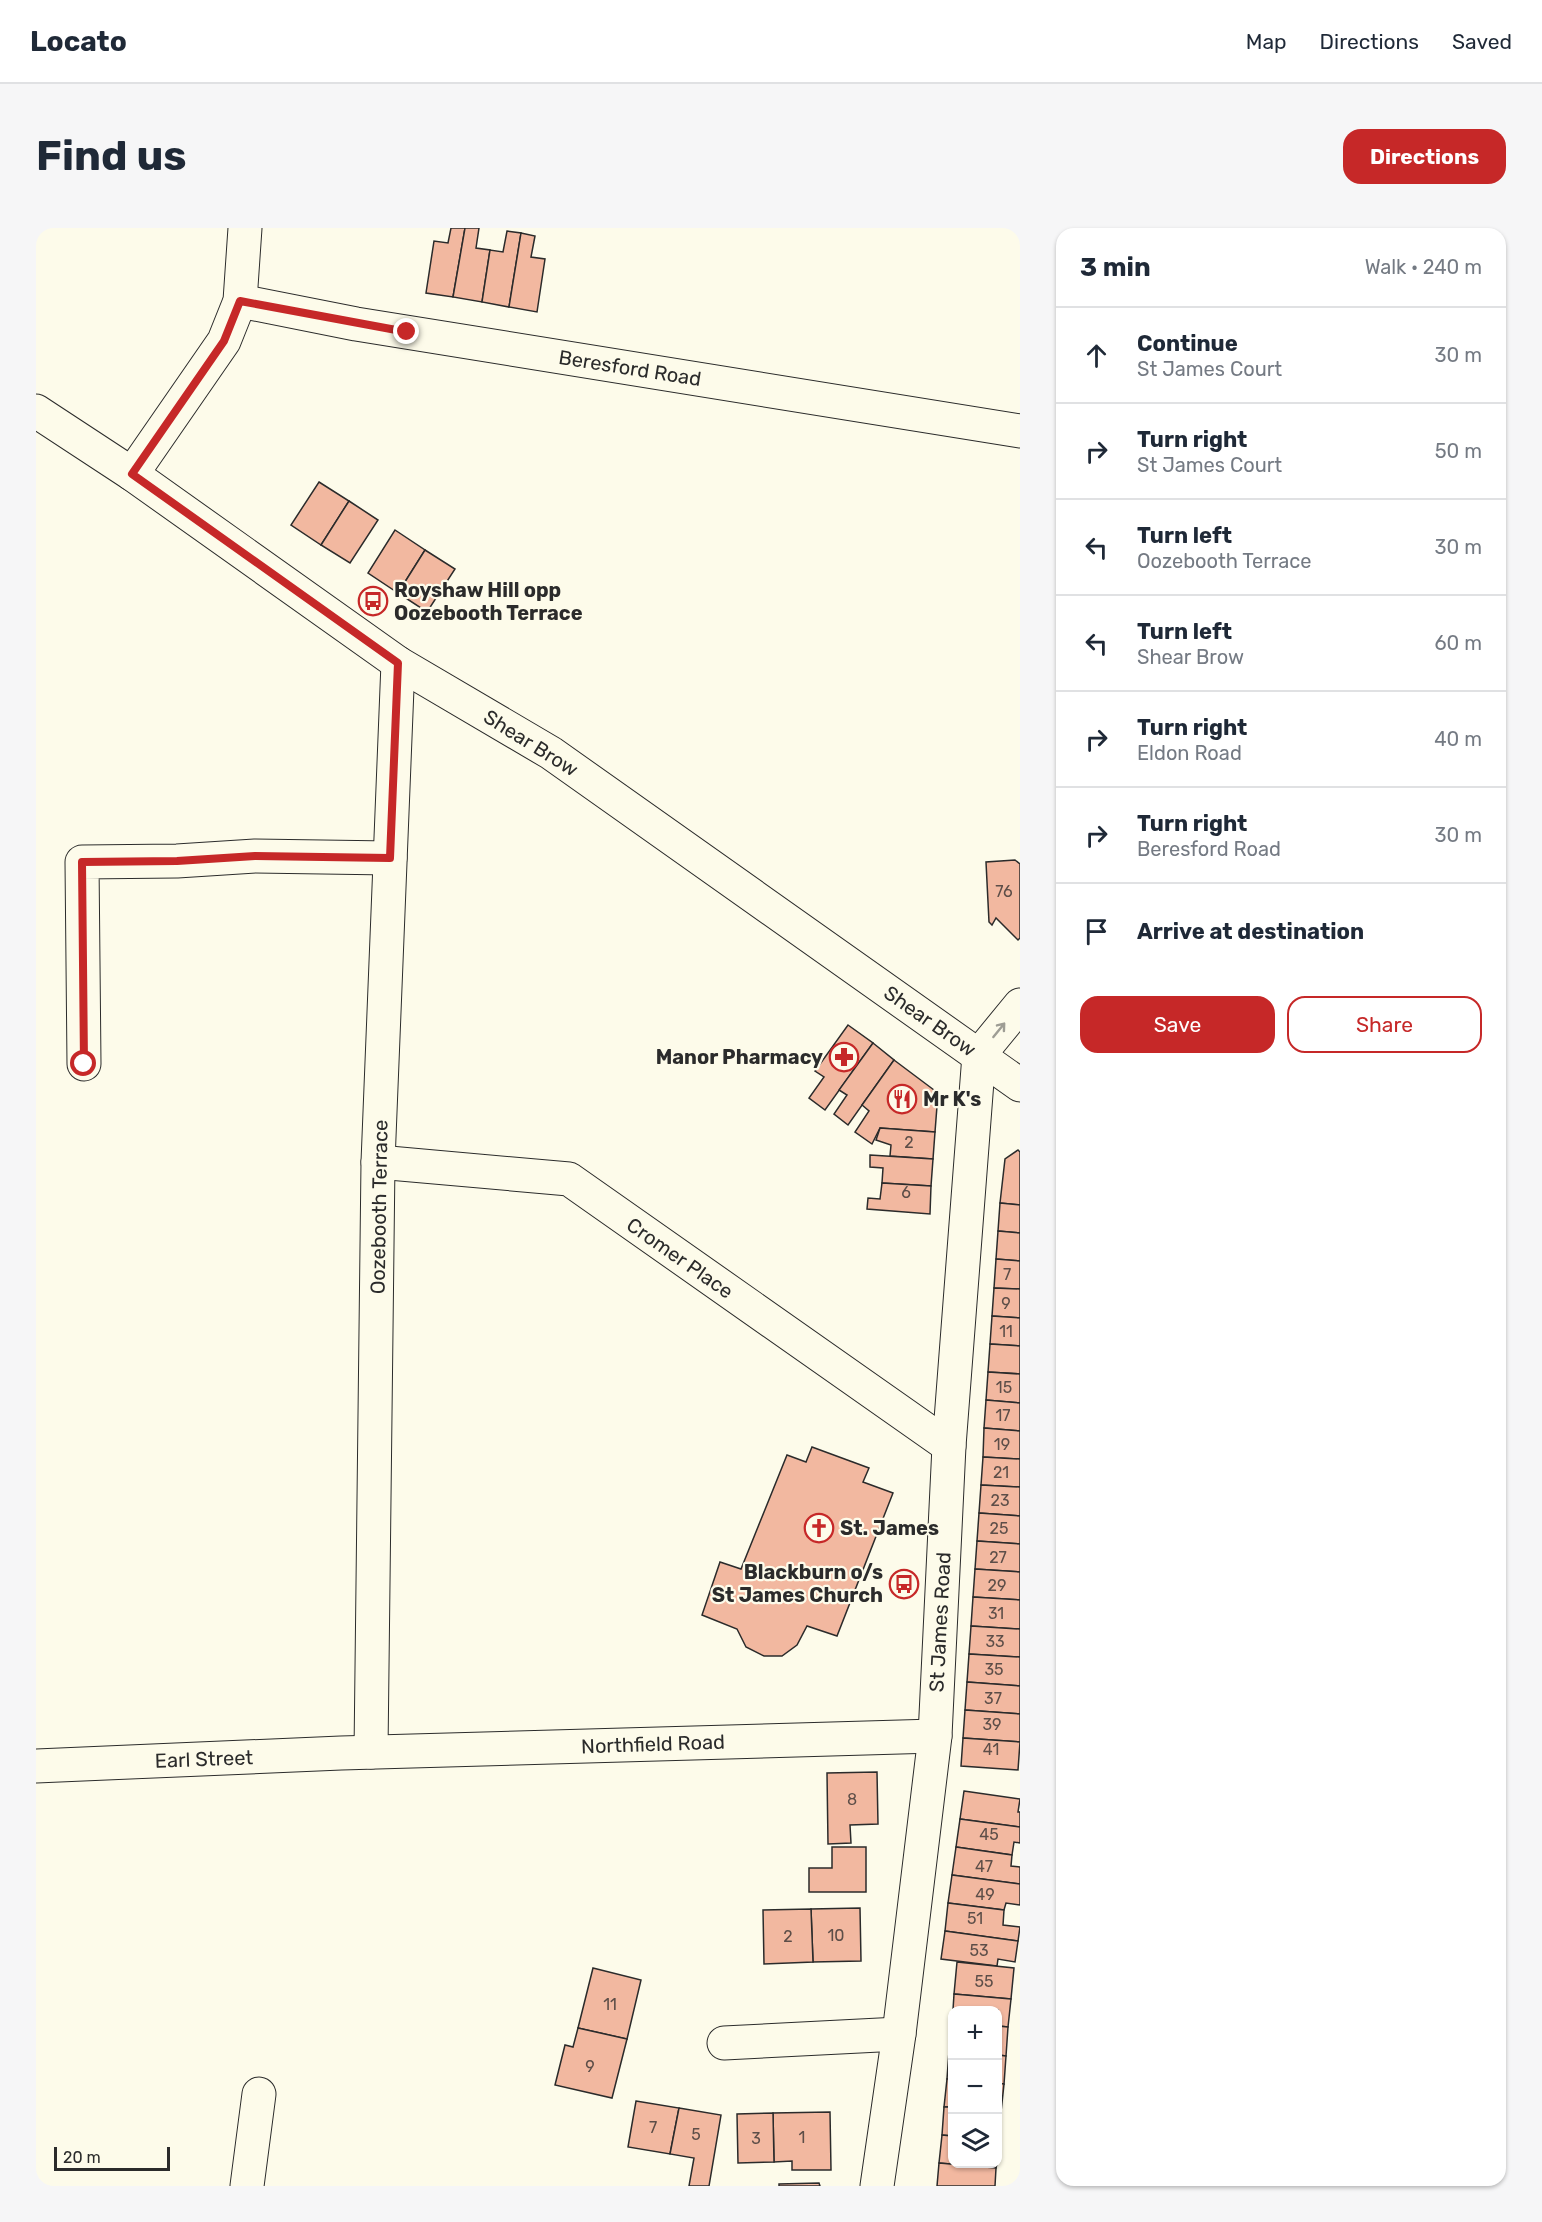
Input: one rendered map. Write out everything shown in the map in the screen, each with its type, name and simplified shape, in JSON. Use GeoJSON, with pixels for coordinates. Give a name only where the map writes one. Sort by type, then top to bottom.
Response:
{"type":"FeatureCollection","features":[{"type":"Feature","properties":{"kind":"street"},"geometry":{"type":"LineString","coordinates":[[132,474],[224,341],[240,301],[245,228]]}},
{"type":"Feature","properties":{"kind":"street","name":"Beresford Road"},"geometry":{"type":"LineString","coordinates":[[240,301],[356,324],[1020,431]]}},
{"type":"Feature","properties":{"kind":"street","name":"Shear Brow"},"geometry":{"type":"LineString","coordinates":[[36,411],[132,474],[398,663],[551,753],[1020,1085]]}},
{"type":"Feature","properties":{"kind":"street","name":"Oozebooth Terrace"},"geometry":{"type":"LineString","coordinates":[[371,1752],[378,1162],[398,663]]}},
{"type":"Feature","properties":{"kind":"street"},"geometry":{"type":"LineString","coordinates":[[84,1064],[82,862],[177,861],[255,856],[390,858]]}},
{"type":"Feature","properties":{"kind":"street"},"geometry":{"type":"LineString","coordinates":[[979,1055],[1020,1005]]}},
{"type":"Feature","properties":{"kind":"street","name":"St James Road"},"geometry":{"type":"LineString","coordinates":[[877,2186],[899,2034],[935,1736],[949,1446],[979,1055]]}},
{"type":"Feature","properties":{"kind":"street","name":"Cromer Place"},"geometry":{"type":"LineString","coordinates":[[378,1162],[569,1179],[949,1446]]}},
{"type":"Feature","properties":{"kind":"street","name":"Northfield Road"},"geometry":{"type":"LineString","coordinates":[[371,1752],[935,1736]]}},
{"type":"Feature","properties":{"kind":"street","name":"Earl Street"},"geometry":{"type":"LineString","coordinates":[[36,1766],[371,1752]]}},
{"type":"Feature","properties":{"kind":"street"},"geometry":{"type":"LineString","coordinates":[[724,2043],[899,2034]]}},
{"type":"Feature","properties":{"kind":"street"},"geometry":{"type":"LineString","coordinates":[[247,2186],[258,2094]]}},
{"type":"Feature","properties":{"kind":"building"},"geometry":{"type":"Polygon","coordinates":[[[451,228],[465,228],[453,297],[426,293],[434,241],[448,243],[451,228]]]}},
{"type":"Feature","properties":{"kind":"building"},"geometry":{"type":"Polygon","coordinates":[[[465,228],[479,228],[476,248],[490,250],[482,302],[453,297],[465,228]]]}},
{"type":"Feature","properties":{"kind":"building"},"geometry":{"type":"Polygon","coordinates":[[[507,231],[521,233],[509,307],[482,302],[490,250],[503,252],[507,231]]]}},
{"type":"Feature","properties":{"kind":"building"},"geometry":{"type":"Polygon","coordinates":[[[521,233],[535,236],[531,257],[545,259],[537,312],[509,307],[521,233]]]}},
{"type":"Feature","properties":{"kind":"building"},"geometry":{"type":"Polygon","coordinates":[[[319,482],[349,501],[321,545],[291,525],[319,482]]]}},
{"type":"Feature","properties":{"kind":"building"},"geometry":{"type":"Polygon","coordinates":[[[349,501],[378,520],[350,563],[321,545],[349,501]]]}},
{"type":"Feature","properties":{"kind":"building"},"geometry":{"type":"Polygon","coordinates":[[[395,530],[425,550],[398,593],[368,573],[395,530]]]}},
{"type":"Feature","properties":{"kind":"building"},"geometry":{"type":"Polygon","coordinates":[[[425,550],[455,569],[427,612],[398,593],[425,550]]]}},
{"type":"Feature","properties":{"kind":"building"},"geometry":{"type":"Polygon","coordinates":[[[1015,860],[1020,864],[1020,938],[1018,940],[996,918],[992,925],[989,922],[986,862],[1015,860]]]}},
{"type":"Feature","properties":{"kind":"building","name":"Manor Pharmacy"},"geometry":{"type":"Polygon","coordinates":[[[848,1025],[873,1043],[825,1110],[809,1098],[824,1077],[815,1071],[848,1025]]]}},
{"type":"Feature","properties":{"kind":"building"},"geometry":{"type":"Polygon","coordinates":[[[873,1043],[894,1060],[848,1125],[834,1114],[847,1095],[839,1090],[873,1043]]]}},
{"type":"Feature","properties":{"kind":"building","name":"Mr K's"},"geometry":{"type":"Polygon","coordinates":[[[894,1060],[938,1093],[935,1132],[880,1128],[872,1144],[855,1132],[869,1111],[862,1105],[894,1060]]]}},
{"type":"Feature","properties":{"kind":"building"},"geometry":{"type":"Polygon","coordinates":[[[880,1128],[935,1132],[933,1159],[890,1156],[891,1145],[876,1140],[880,1128]]]}},
{"type":"Feature","properties":{"kind":"building"},"geometry":{"type":"Polygon","coordinates":[[[1018,1150],[1020,1152],[1020,1205],[1000,1203],[1005,1159],[1018,1150]]]}},
{"type":"Feature","properties":{"kind":"building"},"geometry":{"type":"Polygon","coordinates":[[[870,1155],[933,1159],[931,1186],[882,1183],[883,1168],[870,1167],[870,1155]]]}},
{"type":"Feature","properties":{"kind":"building"},"geometry":{"type":"Polygon","coordinates":[[[882,1183],[931,1186],[930,1214],[867,1209],[868,1198],[880,1199],[882,1183]]]}},
{"type":"Feature","properties":{"kind":"building"},"geometry":{"type":"Polygon","coordinates":[[[1000,1203],[1020,1205],[1020,1233],[998,1231],[1000,1203]]]}},
{"type":"Feature","properties":{"kind":"building"},"geometry":{"type":"Polygon","coordinates":[[[998,1231],[1020,1233],[1020,1261],[996,1259],[998,1231]]]}},
{"type":"Feature","properties":{"kind":"building"},"geometry":{"type":"Polygon","coordinates":[[[996,1259],[1020,1261],[1020,1289],[994,1288],[996,1259]]]}},
{"type":"Feature","properties":{"kind":"building"},"geometry":{"type":"Polygon","coordinates":[[[994,1288],[1020,1289],[1020,1318],[992,1316],[994,1288]]]}},
{"type":"Feature","properties":{"kind":"building"},"geometry":{"type":"Polygon","coordinates":[[[992,1316],[1020,1318],[1020,1346],[990,1344],[992,1316]]]}},
{"type":"Feature","properties":{"kind":"building"},"geometry":{"type":"Polygon","coordinates":[[[990,1344],[1020,1346],[1020,1374],[988,1372],[990,1344]]]}},
{"type":"Feature","properties":{"kind":"building"},"geometry":{"type":"Polygon","coordinates":[[[988,1372],[1020,1374],[1020,1403],[986,1400],[988,1372]]]}},
{"type":"Feature","properties":{"kind":"building"},"geometry":{"type":"Polygon","coordinates":[[[986,1400],[1020,1403],[1020,1431],[984,1428],[986,1400]]]}},
{"type":"Feature","properties":{"kind":"building"},"geometry":{"type":"Polygon","coordinates":[[[984,1428],[1020,1431],[1020,1459],[983,1457],[984,1428]]]}},
{"type":"Feature","properties":{"kind":"building","name":"St. James"},"geometry":{"type":"Polygon","coordinates":[[[812,1447],[869,1468],[863,1482],[893,1493],[837,1636],[807,1626],[797,1645],[782,1656],[764,1656],[746,1647],[737,1629],[702,1615],[720,1562],[741,1569],[787,1455],[806,1462],[812,1447]]]}},
{"type":"Feature","properties":{"kind":"building"},"geometry":{"type":"Polygon","coordinates":[[[983,1457],[1020,1459],[1020,1487],[981,1485],[983,1457]]]}},
{"type":"Feature","properties":{"kind":"building"},"geometry":{"type":"Polygon","coordinates":[[[981,1485],[1020,1487],[1020,1516],[979,1513],[981,1485]]]}},
{"type":"Feature","properties":{"kind":"building"},"geometry":{"type":"Polygon","coordinates":[[[979,1513],[1020,1516],[1020,1544],[977,1541],[979,1513]]]}},
{"type":"Feature","properties":{"kind":"building"},"geometry":{"type":"Polygon","coordinates":[[[977,1541],[1020,1544],[1020,1572],[975,1569],[977,1541]]]}},
{"type":"Feature","properties":{"kind":"building"},"geometry":{"type":"Polygon","coordinates":[[[975,1569],[1020,1572],[1020,1600],[973,1597],[975,1569]]]}},
{"type":"Feature","properties":{"kind":"building"},"geometry":{"type":"Polygon","coordinates":[[[973,1597],[1020,1600],[1020,1629],[971,1626],[973,1597]]]}},
{"type":"Feature","properties":{"kind":"building"},"geometry":{"type":"Polygon","coordinates":[[[971,1626],[1020,1629],[1020,1657],[969,1654],[971,1626]]]}},
{"type":"Feature","properties":{"kind":"building"},"geometry":{"type":"Polygon","coordinates":[[[969,1654],[1020,1657],[1020,1686],[967,1682],[969,1654]]]}},
{"type":"Feature","properties":{"kind":"building"},"geometry":{"type":"Polygon","coordinates":[[[967,1682],[1020,1686],[1020,1714],[965,1710],[967,1682]]]}},
{"type":"Feature","properties":{"kind":"building"},"geometry":{"type":"Polygon","coordinates":[[[965,1710],[1020,1714],[1020,1742],[963,1738],[965,1710]]]}},
{"type":"Feature","properties":{"kind":"building"},"geometry":{"type":"Polygon","coordinates":[[[963,1738],[1020,1742],[1018,1770],[961,1766],[963,1738]]]}},
{"type":"Feature","properties":{"kind":"building"},"geometry":{"type":"Polygon","coordinates":[[[877,1772],[878,1824],[850,1825],[851,1843],[828,1844],[827,1773],[877,1772]]]}},
{"type":"Feature","properties":{"kind":"building"},"geometry":{"type":"Polygon","coordinates":[[[964,1791],[1020,1799],[1018,1812],[1020,1812],[1020,1827],[960,1819],[964,1791]]]}},
{"type":"Feature","properties":{"kind":"building"},"geometry":{"type":"Polygon","coordinates":[[[960,1819],[1020,1827],[1020,1843],[1014,1842],[1012,1855],[956,1847],[960,1819]]]}},
{"type":"Feature","properties":{"kind":"building"},"geometry":{"type":"Polygon","coordinates":[[[832,1847],[866,1847],[866,1892],[809,1892],[809,1868],[832,1868],[832,1847]]]}},
{"type":"Feature","properties":{"kind":"building"},"geometry":{"type":"Polygon","coordinates":[[[956,1847],[1012,1855],[1011,1866],[1020,1867],[1020,1884],[952,1875],[956,1847]]]}},
{"type":"Feature","properties":{"kind":"building"},"geometry":{"type":"Polygon","coordinates":[[[952,1875],[1020,1884],[1020,1905],[1006,1903],[1004,1910],[948,1903],[952,1875]]]}},
{"type":"Feature","properties":{"kind":"building"},"geometry":{"type":"Polygon","coordinates":[[[948,1903],[1004,1910],[1003,1925],[1020,1927],[1018,1941],[945,1931],[948,1903]]]}},
{"type":"Feature","properties":{"kind":"building"},"geometry":{"type":"Polygon","coordinates":[[[860,1908],[861,1961],[813,1962],[811,1909],[860,1908]]]}},
{"type":"Feature","properties":{"kind":"building"},"geometry":{"type":"Polygon","coordinates":[[[811,1909],[813,1962],[764,1964],[763,1910],[811,1909]]]}},
{"type":"Feature","properties":{"kind":"building"},"geometry":{"type":"Polygon","coordinates":[[[945,1931],[1018,1941],[1015,1962],[998,1959],[997,1966],[941,1959],[945,1931]]]}},
{"type":"Feature","properties":{"kind":"building"},"geometry":{"type":"Polygon","coordinates":[[[957,1962],[1014,1968],[1011,1999],[954,1994],[957,1962]]]}},
{"type":"Feature","properties":{"kind":"building"},"geometry":{"type":"Polygon","coordinates":[[[593,1968],[641,1980],[627,2039],[578,2028],[593,1968]]]}},
{"type":"Feature","properties":{"kind":"building"},"geometry":{"type":"Polygon","coordinates":[[[954,1994],[1011,1999],[1008,2027],[1002,2026],[1002,2006],[953,2006],[954,1994]]]}},
{"type":"Feature","properties":{"kind":"building"},"geometry":{"type":"Polygon","coordinates":[[[1002,2026],[1008,2027],[1006,2056],[1002,2056],[1002,2026]]]}},
{"type":"Feature","properties":{"kind":"building"},"geometry":{"type":"Polygon","coordinates":[[[578,2028],[627,2039],[612,2098],[555,2085],[565,2045],[573,2047],[578,2028]]]}},
{"type":"Feature","properties":{"kind":"building"},"geometry":{"type":"Polygon","coordinates":[[[1002,2056],[1006,2056],[1004,2084],[1002,2084],[1002,2056]]]}},
{"type":"Feature","properties":{"kind":"building"},"geometry":{"type":"Polygon","coordinates":[[[947,2079],[948,2079],[948,2107],[944,2107],[947,2079]]]}},
{"type":"Feature","properties":{"kind":"building"},"geometry":{"type":"Polygon","coordinates":[[[636,2101],[679,2108],[670,2154],[628,2147],[636,2101]]]}},
{"type":"Feature","properties":{"kind":"building"},"geometry":{"type":"Polygon","coordinates":[[[944,2107],[948,2107],[948,2136],[942,2135],[944,2107]]]}},
{"type":"Feature","properties":{"kind":"building"},"geometry":{"type":"Polygon","coordinates":[[[679,2108],[721,2115],[709,2186],[689,2186],[694,2158],[670,2154],[679,2108]]]}},
{"type":"Feature","properties":{"kind":"building"},"geometry":{"type":"Polygon","coordinates":[[[830,2112],[831,2170],[792,2170],[792,2161],[774,2162],[773,2113],[830,2112]]]}},
{"type":"Feature","properties":{"kind":"building"},"geometry":{"type":"Polygon","coordinates":[[[773,2113],[774,2162],[738,2163],[737,2114],[773,2113]]]}},
{"type":"Feature","properties":{"kind":"building"},"geometry":{"type":"Polygon","coordinates":[[[942,2135],[948,2136],[948,2164],[939,2163],[942,2135]]]}},
{"type":"Feature","properties":{"kind":"building"},"geometry":{"type":"Polygon","coordinates":[[[939,2163],[948,2164],[948,2168],[996,2168],[995,2186],[937,2186],[939,2163]]]}},
{"type":"Feature","properties":{"kind":"building"},"geometry":{"type":"Polygon","coordinates":[[[819,2183],[820,2186],[779,2186],[779,2184],[819,2183]]]}},
{"type":"Feature","properties":{"kind":"place","name":"Royshaw Hill opp Oozebooth Terrace"},"geometry":{"type":"Point","coordinates":[373,601]}},
{"type":"Feature","properties":{"kind":"place","name":"Manor Pharmacy"},"geometry":{"type":"Point","coordinates":[844,1057]}},
{"type":"Feature","properties":{"kind":"place","name":"Mr K's"},"geometry":{"type":"Point","coordinates":[902,1099]}},
{"type":"Feature","properties":{"kind":"place","name":"St. James"},"geometry":{"type":"Point","coordinates":[819,1528]}},
{"type":"Feature","properties":{"kind":"place","name":"Blackburn o/s St James Church"},"geometry":{"type":"Point","coordinates":[904,1584]}},
{"type":"Feature","properties":{"kind":"route"},"geometry":{"type":"LineString","coordinates":[[84,1064],[82,862],[177,861],[255,856],[390,858],[398,663],[132,474],[224,341],[240,301],[407,332]]}}]}
